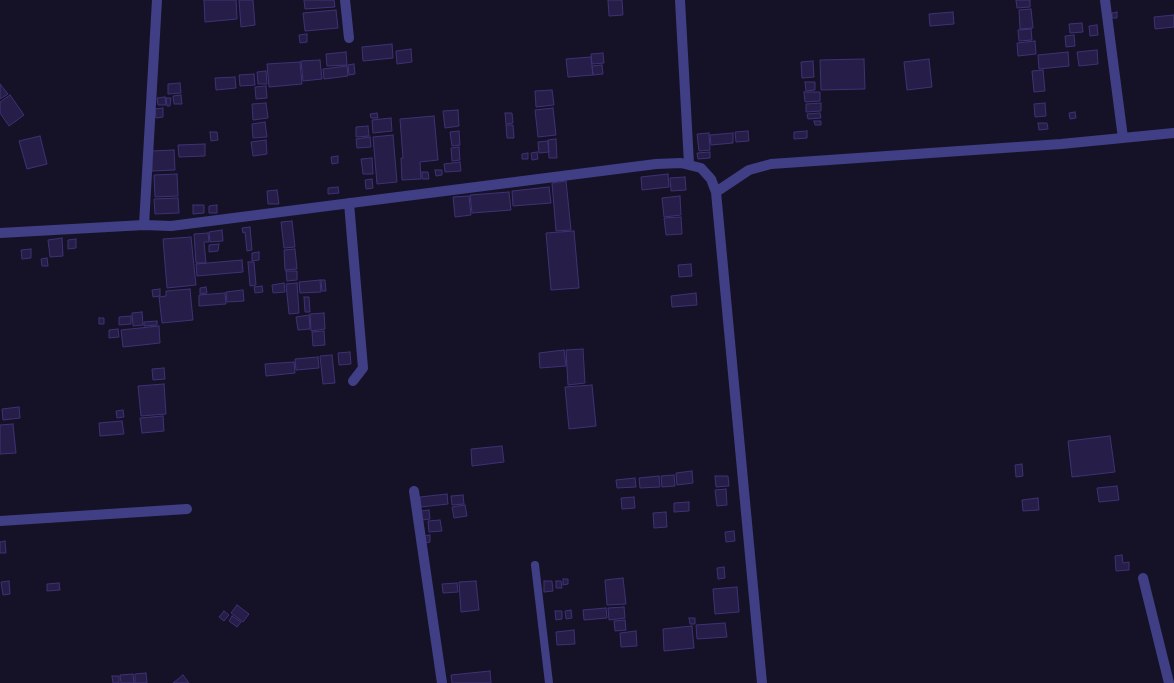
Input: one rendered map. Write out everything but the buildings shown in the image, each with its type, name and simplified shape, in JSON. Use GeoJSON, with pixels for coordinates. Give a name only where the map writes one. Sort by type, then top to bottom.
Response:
{"type":"FeatureCollection","features":[{"type":"Feature","properties":{"kind":"street"},"geometry":{"type":"LineString","coordinates":[[144,225],[157,0]]}},
{"type":"Feature","properties":{"kind":"street"},"geometry":{"type":"LineString","coordinates":[[345,0],[349,38]]}},
{"type":"Feature","properties":{"kind":"street"},"geometry":{"type":"LineString","coordinates":[[680,0],[689,164]]}},
{"type":"Feature","properties":{"kind":"street"},"geometry":{"type":"LineString","coordinates":[[1105,0],[1123,138]]}},
{"type":"Feature","properties":{"kind":"street"},"geometry":{"type":"LineString","coordinates":[[716,192],[749,170],[771,164],[1061,144],[1174,133]]}},
{"type":"Feature","properties":{"kind":"street"},"geometry":{"type":"LineString","coordinates":[[0,233],[144,225],[171,226],[656,164],[689,164],[701,168],[711,179],[716,192],[762,683]]}},
{"type":"Feature","properties":{"kind":"street"},"geometry":{"type":"LineString","coordinates":[[349,203],[363,368],[353,381]]}},
{"type":"Feature","properties":{"kind":"street"},"geometry":{"type":"LineString","coordinates":[[414,491],[442,683]]}},
{"type":"Feature","properties":{"kind":"street"},"geometry":{"type":"LineString","coordinates":[[0,521],[187,509]]}},
{"type":"Feature","properties":{"kind":"street"},"geometry":{"type":"LineString","coordinates":[[1143,578],[1169,683]]}},
{"type":"Feature","properties":{"kind":"lane"},"geometry":{"type":"LineString","coordinates":[[535,565],[549,683]]}}]}
